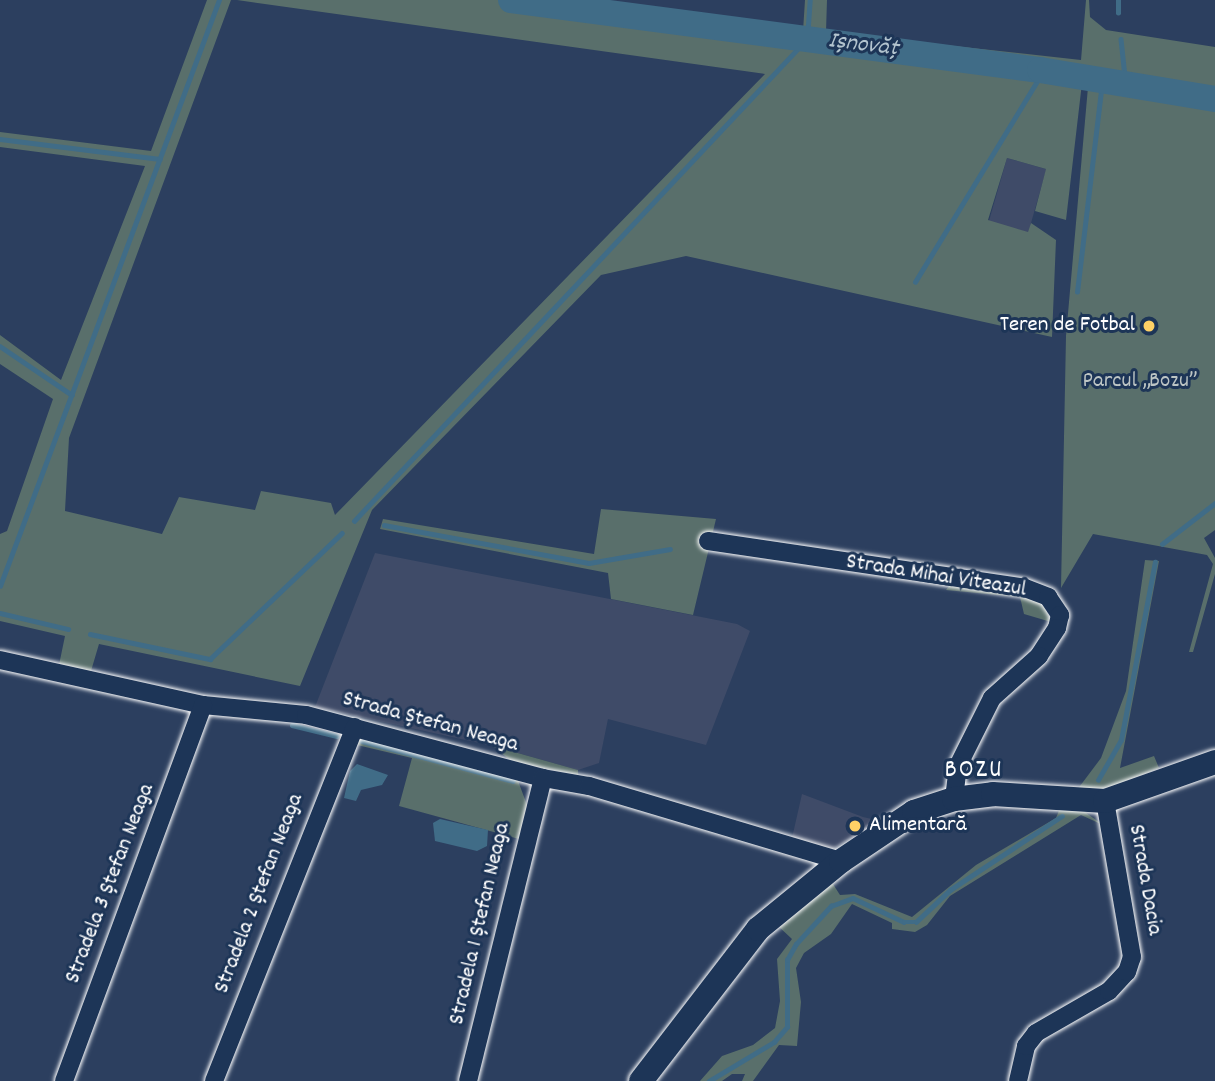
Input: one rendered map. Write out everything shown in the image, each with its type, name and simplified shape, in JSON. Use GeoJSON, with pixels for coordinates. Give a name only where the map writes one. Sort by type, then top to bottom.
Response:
{"type":"FeatureCollection","features":[{"type":"Feature","properties":{"kind":"street","name":"Strada Mihai Viteazul"},"geometry":{"type":"LineString","coordinates":[[708,541],[1025,589],[1048,597],[1060,615],[1057,628],[1039,656],[992,698],[958,765],[954,799]]}},
{"type":"Feature","properties":{"kind":"street","name":"Strada Ștefan Neaga"},"geometry":{"type":"LineString","coordinates":[[0,660],[203,705],[306,715],[543,778],[589,786],[841,861]]}},
{"type":"Feature","properties":{"kind":"street","name":"Stradela 3 Ștefan Neaga"},"geometry":{"type":"LineString","coordinates":[[64,1081],[203,705]]}},
{"type":"Feature","properties":{"kind":"street","name":"Stradela 2 Ștefan Neaga"},"geometry":{"type":"LineString","coordinates":[[214,1081],[355,727]]}},
{"type":"Feature","properties":{"kind":"street"},"geometry":{"type":"LineString","coordinates":[[641,1081],[743,944],[841,861],[914,812],[954,799],[993,794],[1105,801],[1215,762]]}},
{"type":"Feature","properties":{"kind":"street","name":"Stradela 1 Ștefan Neaga"},"geometry":{"type":"LineString","coordinates":[[468,1081],[543,778]]}},
{"type":"Feature","properties":{"kind":"street","name":"Strada Dacia"},"geometry":{"type":"LineString","coordinates":[[1018,1081],[1026,1046],[1036,1033],[1109,991],[1127,972],[1132,957],[1105,801]]}},
{"type":"Feature","properties":{"kind":"shaded area"},"geometry":{"type":"Polygon","coordinates":[[[1007,158],[1046,169],[1028,233],[989,221],[1007,158]]]}},
{"type":"Feature","properties":{"kind":"shaded area"},"geometry":{"type":"Polygon","coordinates":[[[375,553],[737,624],[750,631],[706,745],[608,719],[599,763],[578,770],[493,746],[315,707],[375,553]]]}},
{"type":"Feature","properties":{"kind":"shaded area"},"geometry":{"type":"Polygon","coordinates":[[[357,764],[388,775],[382,785],[361,790],[356,801],[344,798],[350,771],[357,764]]]}},
{"type":"Feature","properties":{"kind":"shaded area"},"geometry":{"type":"Polygon","coordinates":[[[802,794],[880,821],[831,850],[792,838],[802,794]]]}},
{"type":"Feature","properties":{"kind":"shaded area"},"geometry":{"type":"Polygon","coordinates":[[[440,819],[488,830],[487,846],[477,851],[435,841],[433,823],[440,819]]]}},
{"type":"Feature","properties":{"kind":"green space","name":"Parcul „Bozu”"},"geometry":{"type":"Polygon","coordinates":[[[207,0],[231,0],[69,438],[65,511],[162,534],[179,497],[255,510],[261,491],[331,503],[335,515],[765,74],[237,0],[588,0],[803,31],[805,0],[827,0],[826,32],[1081,60],[1086,0],[1089,0],[1090,17],[1106,30],[1215,47],[1215,530],[1204,538],[1215,558],[1215,574],[1193,652],[1189,652],[1213,564],[1207,555],[1093,534],[1061,588],[1066,336],[1088,87],[1082,83],[1066,220],[1035,211],[1046,169],[1007,158],[988,220],[1028,232],[1031,223],[1056,240],[1052,337],[686,256],[601,275],[372,510],[300,686],[99,644],[91,671],[59,665],[65,636],[0,621],[0,534],[7,531],[53,399],[0,364],[0,335],[61,380],[145,166],[0,147],[0,132],[151,151],[207,0]]]}},
{"type":"Feature","properties":{"kind":"green space"},"geometry":{"type":"Polygon","coordinates":[[[601,509],[716,519],[693,615],[611,599],[608,573],[380,529],[383,519],[594,554],[601,509]]]}},
{"type":"Feature","properties":{"kind":"green space"},"geometry":{"type":"Polygon","coordinates":[[[1145,560],[1159,561],[1120,768],[1154,756],[1159,768],[1103,791],[1077,790],[1101,758],[1126,691],[1145,560]]]}},
{"type":"Feature","properties":{"kind":"green space"},"geometry":{"type":"Polygon","coordinates":[[[950,585],[1022,593],[1043,603],[1051,622],[1024,614],[1020,597],[946,590],[950,585]]]}},
{"type":"Feature","properties":{"kind":"green space"},"geometry":{"type":"Polygon","coordinates":[[[359,736],[517,778],[527,805],[519,839],[399,806],[412,758],[357,745],[359,736]]]}},
{"type":"Feature","properties":{"kind":"green space"},"geometry":{"type":"Polygon","coordinates":[[[493,746],[578,770],[578,775],[512,762],[493,746]]]}},
{"type":"Feature","properties":{"kind":"green space"},"geometry":{"type":"Polygon","coordinates":[[[1060,808],[1082,810],[1103,825],[1081,815],[950,896],[927,925],[915,932],[892,929],[892,923],[852,904],[831,934],[804,953],[796,968],[801,1002],[797,1046],[779,1045],[753,1081],[742,1081],[745,1074],[732,1074],[722,1081],[700,1081],[722,1056],[753,1045],[775,1028],[780,1001],[777,959],[792,939],[777,925],[831,881],[840,895],[855,894],[912,917],[976,865],[1056,818],[1060,808]]]}},
{"type":"Feature","properties":{"kind":"waterway"},"geometry":{"type":"LineString","coordinates":[[0,586],[219,0]]}},
{"type":"Feature","properties":{"kind":"waterway","name":"Ișnovăț"},"geometry":{"type":"LineString","coordinates":[[511,0],[1040,70],[1215,99]]}},
{"type":"Feature","properties":{"kind":"waterway"},"geometry":{"type":"LineString","coordinates":[[354,521],[807,39],[810,0]]}},
{"type":"Feature","properties":{"kind":"waterway"},"geometry":{"type":"LineString","coordinates":[[1118,0],[1118,13]]}},
{"type":"Feature","properties":{"kind":"waterway"},"geometry":{"type":"LineString","coordinates":[[1121,39],[1126,86]]}},
{"type":"Feature","properties":{"kind":"waterway"},"geometry":{"type":"LineString","coordinates":[[915,282],[1044,70]]}},
{"type":"Feature","properties":{"kind":"waterway"},"geometry":{"type":"LineString","coordinates":[[1077,292],[1102,81]]}},
{"type":"Feature","properties":{"kind":"waterway"},"geometry":{"type":"LineString","coordinates":[[0,139],[160,159]]}},
{"type":"Feature","properties":{"kind":"waterway"},"geometry":{"type":"LineString","coordinates":[[0,346],[72,395]]}},
{"type":"Feature","properties":{"kind":"waterway"},"geometry":{"type":"LineString","coordinates":[[1162,544],[1215,503]]}},
{"type":"Feature","properties":{"kind":"waterway"},"geometry":{"type":"LineString","coordinates":[[384,525],[589,563],[670,549]]}},
{"type":"Feature","properties":{"kind":"waterway"},"geometry":{"type":"LineString","coordinates":[[90,634],[210,659],[342,533]]}},
{"type":"Feature","properties":{"kind":"waterway"},"geometry":{"type":"LineString","coordinates":[[1098,780],[1121,740],[1155,562]]}},
{"type":"Feature","properties":{"kind":"waterway"},"geometry":{"type":"LineString","coordinates":[[0,613],[68,629]]}},
{"type":"Feature","properties":{"kind":"waterway"},"geometry":{"type":"LineString","coordinates":[[292,725],[337,736]]}},
{"type":"Feature","properties":{"kind":"waterway"},"geometry":{"type":"LineString","coordinates":[[362,741],[513,781]]}},
{"type":"Feature","properties":{"kind":"waterway"},"geometry":{"type":"LineString","coordinates":[[709,1081],[774,1042],[787,1027],[787,960],[796,944],[831,906],[853,898],[904,922],[916,922],[950,890],[1062,816]]}},
{"type":"Feature","properties":{"kind":"place","name":"Teren de Fotbal"},"geometry":{"type":"Point","coordinates":[1149,326]}},
{"type":"Feature","properties":{"kind":"place","name":"Alimentară"},"geometry":{"type":"Point","coordinates":[855,826]}},
{"type":"Feature","properties":{"kind":"district","name":"BOZU"},"geometry":{"type":"Point","coordinates":[974,771]}}]}
